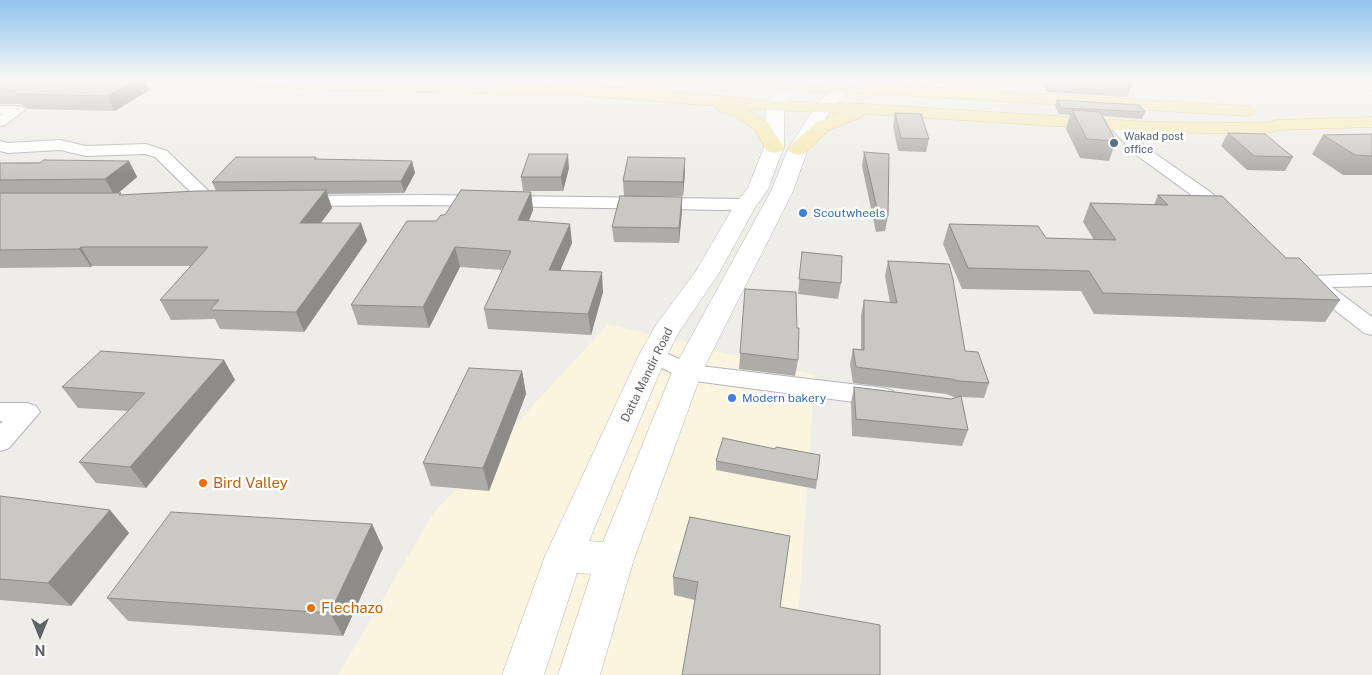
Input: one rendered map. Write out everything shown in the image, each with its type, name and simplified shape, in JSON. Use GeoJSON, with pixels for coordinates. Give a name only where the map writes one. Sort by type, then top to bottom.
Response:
{"type":"FeatureCollection","features":[{"type":"Feature","properties":{"kind":"main road"},"geometry":{"type":"LineString","coordinates":[[739,112],[762,127],[786,148],[823,126],[860,112]]}},
{"type":"Feature","properties":{"kind":"main road","name":"Datta Mandir Road"},"geometry":{"type":"LineString","coordinates":[[579,675],[615,559],[686,372],[782,191],[786,148],[777,112]]}},
{"type":"Feature","properties":{"kind":"main road","name":"Datta Mandir Road"},"geometry":{"type":"LineString","coordinates":[[522,675],[564,556],[653,355],[666,331],[707,274],[746,204],[786,148],[816,112]]}},
{"type":"Feature","properties":{"kind":"main road"},"geometry":{"type":"LineString","coordinates":[[903,112],[1116,126],[1264,129],[1277,125],[1370,115]]}},
{"type":"Feature","properties":{"kind":"main road"},"geometry":{"type":"LineString","coordinates":[[1247,112],[1274,116],[1370,115]]}},
{"type":"Feature","properties":{"kind":"main road"},"geometry":{"type":"LineString","coordinates":[[564,556],[615,559]]}},
{"type":"Feature","properties":{"kind":"street"},"geometry":{"type":"LineString","coordinates":[[0,122],[16,112]]}},
{"type":"Feature","properties":{"kind":"street"},"geometry":{"type":"LineString","coordinates":[[1116,126],[1141,150],[1204,195],[1244,229]]}},
{"type":"Feature","properties":{"kind":"street"},"geometry":{"type":"LineString","coordinates":[[0,146],[8,148],[60,145],[86,151],[146,148],[161,154],[211,202]]}},
{"type":"Feature","properties":{"kind":"street"},"geometry":{"type":"LineString","coordinates":[[284,202],[424,200],[746,204]]}},
{"type":"Feature","properties":{"kind":"street"},"geometry":{"type":"LineString","coordinates":[[192,203],[229,202]]}},
{"type":"Feature","properties":{"kind":"street"},"geometry":{"type":"LineString","coordinates":[[1372,280],[1304,276],[1372,328]]}},
{"type":"Feature","properties":{"kind":"street"},"geometry":{"type":"LineString","coordinates":[[653,355],[686,372],[907,400]]}},
{"type":"Feature","properties":{"kind":"street"},"geometry":{"type":"LineString","coordinates":[[0,412],[27,412],[0,441]]}},
{"type":"Feature","properties":{"kind":"shaded area"},"geometry":{"type":"Polygon","coordinates":[[[608,324],[815,375],[794,675],[338,675],[433,514],[608,324]]]}},
{"type":"Feature","properties":{"kind":"building"},"geometry":{"type":"Polygon","coordinates":[[[1073,112],[1100,112],[1116,141],[1087,139],[1073,112]]]}},
{"type":"Feature","properties":{"kind":"building"},"geometry":{"type":"Polygon","coordinates":[[[895,113],[921,114],[929,139],[901,138],[895,113]]]}},
{"type":"Feature","properties":{"kind":"building"},"geometry":{"type":"Polygon","coordinates":[[[1228,133],[1265,134],[1293,157],[1254,156],[1228,133]]]}},
{"type":"Feature","properties":{"kind":"building"},"geometry":{"type":"Polygon","coordinates":[[[1372,134],[1372,156],[1355,155],[1323,135],[1372,134]]]}},
{"type":"Feature","properties":{"kind":"building"},"geometry":{"type":"Polygon","coordinates":[[[864,152],[889,154],[888,216],[879,217],[864,152]]]}},
{"type":"Feature","properties":{"kind":"building"},"geometry":{"type":"Polygon","coordinates":[[[529,154],[568,154],[561,177],[521,177],[529,154]]]}},
{"type":"Feature","properties":{"kind":"building"},"geometry":{"type":"Polygon","coordinates":[[[236,157],[316,157],[314,159],[412,161],[401,181],[212,182],[236,157]]]}},
{"type":"Feature","properties":{"kind":"building"},"geometry":{"type":"Polygon","coordinates":[[[628,157],[685,158],[683,182],[623,181],[628,157]]]}},
{"type":"Feature","properties":{"kind":"building"},"geometry":{"type":"Polygon","coordinates":[[[44,160],[129,161],[105,179],[0,180],[0,163],[40,163],[44,160]]]}},
{"type":"Feature","properties":{"kind":"building"},"geometry":{"type":"Polygon","coordinates":[[[326,190],[300,223],[361,223],[296,312],[210,310],[219,300],[160,300],[208,247],[81,247],[79,249],[0,250],[0,193],[121,193],[119,195],[197,191],[326,190]]]}},
{"type":"Feature","properties":{"kind":"building"},"geometry":{"type":"Polygon","coordinates":[[[461,190],[531,192],[518,220],[570,224],[549,270],[602,272],[588,314],[484,309],[511,251],[455,247],[423,307],[351,305],[407,221],[436,221],[441,215],[445,215],[461,190]]]}},
{"type":"Feature","properties":{"kind":"building"},"geometry":{"type":"Polygon","coordinates":[[[1158,195],[1222,196],[1286,258],[1299,258],[1340,300],[1103,293],[1089,271],[968,268],[949,224],[1038,226],[1046,238],[1116,240],[1090,203],[1168,205],[1158,195]]]}},
{"type":"Feature","properties":{"kind":"building"},"geometry":{"type":"Polygon","coordinates":[[[620,196],[682,197],[679,228],[612,227],[620,196]]]}},
{"type":"Feature","properties":{"kind":"building"},"geometry":{"type":"Polygon","coordinates":[[[802,252],[842,256],[841,283],[799,279],[802,252]]]}},
{"type":"Feature","properties":{"kind":"building"},"geometry":{"type":"Polygon","coordinates":[[[888,261],[949,264],[965,351],[978,352],[989,383],[959,381],[856,367],[853,349],[864,350],[864,300],[897,303],[888,261]]]}},
{"type":"Feature","properties":{"kind":"building"},"geometry":{"type":"Polygon","coordinates":[[[745,289],[796,292],[797,328],[799,328],[798,360],[740,353],[745,289]]]}},
{"type":"Feature","properties":{"kind":"building"},"geometry":{"type":"Polygon","coordinates":[[[101,351],[224,360],[130,467],[79,462],[145,393],[62,387],[101,351]]]}},
{"type":"Feature","properties":{"kind":"building"},"geometry":{"type":"Polygon","coordinates":[[[469,368],[522,371],[483,468],[423,463],[469,368]]]}},
{"type":"Feature","properties":{"kind":"building"},"geometry":{"type":"Polygon","coordinates":[[[854,387],[951,399],[961,396],[968,430],[856,419],[854,387]]]}},
{"type":"Feature","properties":{"kind":"building"},"geometry":{"type":"Polygon","coordinates":[[[723,438],[775,449],[776,447],[820,455],[817,480],[716,461],[723,438]]]}},
{"type":"Feature","properties":{"kind":"building"},"geometry":{"type":"Polygon","coordinates":[[[0,496],[110,510],[48,583],[0,579],[0,496]]]}},
{"type":"Feature","properties":{"kind":"building"},"geometry":{"type":"Polygon","coordinates":[[[171,512],[372,524],[330,613],[107,598],[171,512]]]}},
{"type":"Feature","properties":{"kind":"building"},"geometry":{"type":"Polygon","coordinates":[[[690,517],[790,536],[780,607],[880,625],[880,675],[682,675],[698,582],[673,577],[690,517]]]}},
{"type":"Feature","properties":{"kind":"place","name":"Wakad post office"},"geometry":{"type":"Point","coordinates":[1114,143]}},
{"type":"Feature","properties":{"kind":"place","name":"Scoutwheels"},"geometry":{"type":"Point","coordinates":[803,213]}},
{"type":"Feature","properties":{"kind":"place","name":"Modern bakery"},"geometry":{"type":"Point","coordinates":[732,398]}},
{"type":"Feature","properties":{"kind":"place","name":"Bird Valley"},"geometry":{"type":"Point","coordinates":[203,483]}},
{"type":"Feature","properties":{"kind":"place","name":"Flechazo"},"geometry":{"type":"Point","coordinates":[311,608]}}]}
